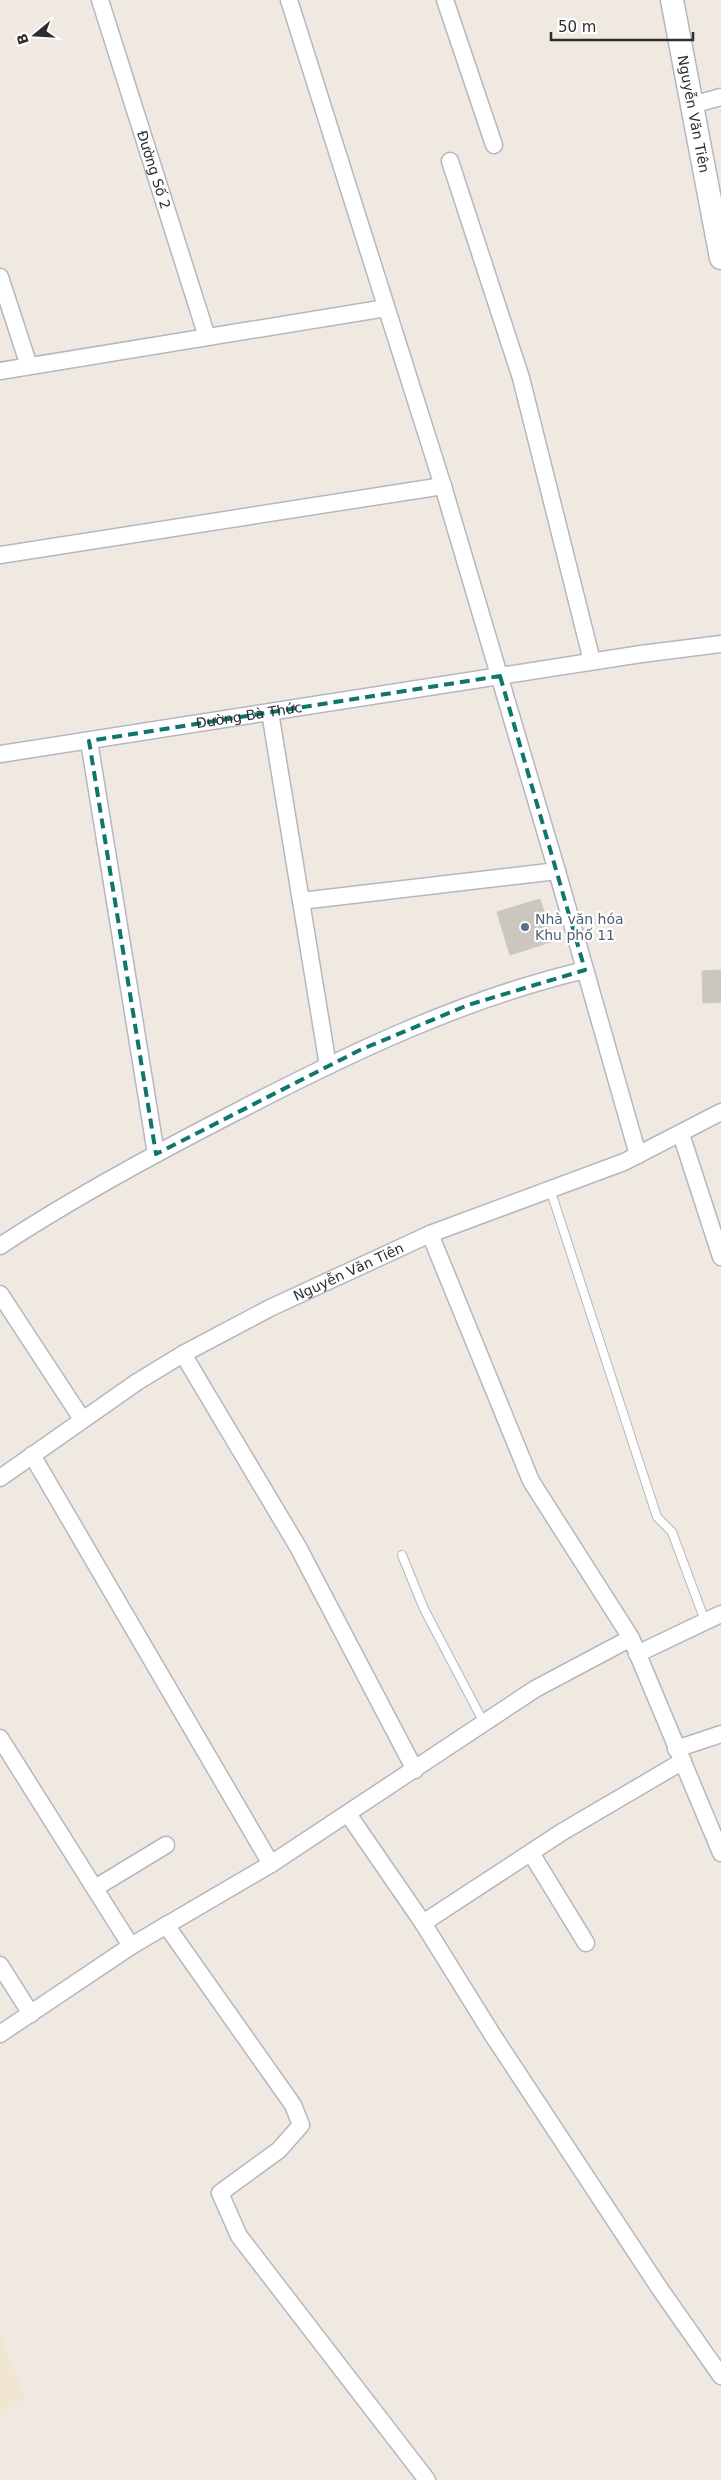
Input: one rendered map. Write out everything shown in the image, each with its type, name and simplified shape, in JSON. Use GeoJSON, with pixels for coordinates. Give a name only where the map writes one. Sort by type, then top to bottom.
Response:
{"type":"FeatureCollection","features":[{"type":"Feature","properties":{"kind":"street","name":"Đường Số 2"},"geometry":{"type":"LineString","coordinates":[[100,0],[207,337]]}},
{"type":"Feature","properties":{"kind":"street"},"geometry":{"type":"LineString","coordinates":[[289,0],[500,676],[638,1155]]}},
{"type":"Feature","properties":{"kind":"street"},"geometry":{"type":"LineString","coordinates":[[445,0],[494,144]]}},
{"type":"Feature","properties":{"kind":"street","name":"Nguyễn Văn Tiên"},"geometry":{"type":"LineString","coordinates":[[672,0],[721,258]]}},
{"type":"Feature","properties":{"kind":"street"},"geometry":{"type":"LineString","coordinates":[[692,105],[721,97]]}},
{"type":"Feature","properties":{"kind":"street"},"geometry":{"type":"LineString","coordinates":[[450,161],[521,378],[592,661]]}},
{"type":"Feature","properties":{"kind":"street"},"geometry":{"type":"LineString","coordinates":[[0,277],[29,366]]}},
{"type":"Feature","properties":{"kind":"street"},"geometry":{"type":"LineString","coordinates":[[0,371],[386,308]]}},
{"type":"Feature","properties":{"kind":"street"},"geometry":{"type":"LineString","coordinates":[[0,555],[442,486]]}},
{"type":"Feature","properties":{"kind":"street","name":"Đường Bà Thức"},"geometry":{"type":"LineString","coordinates":[[0,754],[592,661],[721,644]]}},
{"type":"Feature","properties":{"kind":"street"},"geometry":{"type":"LineString","coordinates":[[270,712],[328,1066]]}},
{"type":"Feature","properties":{"kind":"street"},"geometry":{"type":"LineString","coordinates":[[89,740],[156,1154]]}},
{"type":"Feature","properties":{"kind":"street"},"geometry":{"type":"LineString","coordinates":[[301,901],[557,871]]}},
{"type":"Feature","properties":{"kind":"street"},"geometry":{"type":"LineString","coordinates":[[0,1246],[156,1154],[328,1066],[468,1005],[520,987],[585,970]]}},
{"type":"Feature","properties":{"kind":"street","name":"Nguyễn Văn Tiên"},"geometry":{"type":"LineString","coordinates":[[0,1478],[82,1419],[183,1354],[270,1308],[430,1234],[638,1155],[721,1112]]}},
{"type":"Feature","properties":{"kind":"street"},"geometry":{"type":"LineString","coordinates":[[681,1134],[721,1257]]}},
{"type":"Feature","properties":{"kind":"street"},"geometry":{"type":"LineString","coordinates":[[430,1234],[531,1481],[631,1638],[721,1852]]}},
{"type":"Feature","properties":{"kind":"street"},"geometry":{"type":"LineString","coordinates":[[0,1294],[82,1419]]}},
{"type":"Feature","properties":{"kind":"street"},"geometry":{"type":"LineString","coordinates":[[183,1354],[298,1547],[415,1770]]}},
{"type":"Feature","properties":{"kind":"street"},"geometry":{"type":"LineString","coordinates":[[32,1455],[272,1864]]}},
{"type":"Feature","properties":{"kind":"street"},"geometry":{"type":"LineString","coordinates":[[637,1654],[721,1614]]}},
{"type":"Feature","properties":{"kind":"street"},"geometry":{"type":"LineString","coordinates":[[0,2034],[131,1946],[272,1864],[535,1689],[631,1638]]}},
{"type":"Feature","properties":{"kind":"street"},"geometry":{"type":"LineString","coordinates":[[424,1924],[680,1755],[721,1734]]}},
{"type":"Feature","properties":{"kind":"street"},"geometry":{"type":"LineString","coordinates":[[0,1738],[131,1946]]}},
{"type":"Feature","properties":{"kind":"street"},"geometry":{"type":"LineString","coordinates":[[348,1814],[424,1924],[492,2034],[660,2289],[721,2376]]}},
{"type":"Feature","properties":{"kind":"street"},"geometry":{"type":"LineString","coordinates":[[95,1888],[166,1845]]}},
{"type":"Feature","properties":{"kind":"street"},"geometry":{"type":"LineString","coordinates":[[531,1852],[586,1943]]}},
{"type":"Feature","properties":{"kind":"street"},"geometry":{"type":"LineString","coordinates":[[166,1925],[293,2104],[301,2125],[279,2150],[220,2192],[238,2236],[427,2480]]}},
{"type":"Feature","properties":{"kind":"street"},"geometry":{"type":"LineString","coordinates":[[0,1966],[31,2014]]}},
{"type":"Feature","properties":{"kind":"lane"},"geometry":{"type":"LineString","coordinates":[[550,1189],[657,1517],[672,1532],[705,1621]]}},
{"type":"Feature","properties":{"kind":"lane"},"geometry":{"type":"LineString","coordinates":[[402,1555],[424,1610],[484,1724]]}},
{"type":"Feature","properties":{"kind":"highlighted area"},"geometry":{"type":"Polygon","coordinates":[[[500,676],[585,970],[468,1005],[360,1050],[156,1154],[89,741],[500,676]]]}},
{"type":"Feature","properties":{"kind":"shaded area"},"geometry":{"type":"Polygon","coordinates":[[[0,2333],[25,2397],[0,2419],[0,2333]]]}},
{"type":"Feature","properties":{"kind":"building","name":"Nhà văn hóa Khu phố 11"},"geometry":{"type":"Polygon","coordinates":[[[540,899],[553,941],[510,955],[497,912],[540,899]]]}},
{"type":"Feature","properties":{"kind":"building"},"geometry":{"type":"Polygon","coordinates":[[[721,970],[721,1002],[703,1003],[702,971],[721,970]]]}},
{"type":"Feature","properties":{"kind":"place","name":"Nhà văn hóa Khu phố 11"},"geometry":{"type":"Point","coordinates":[525,927]}}]}
